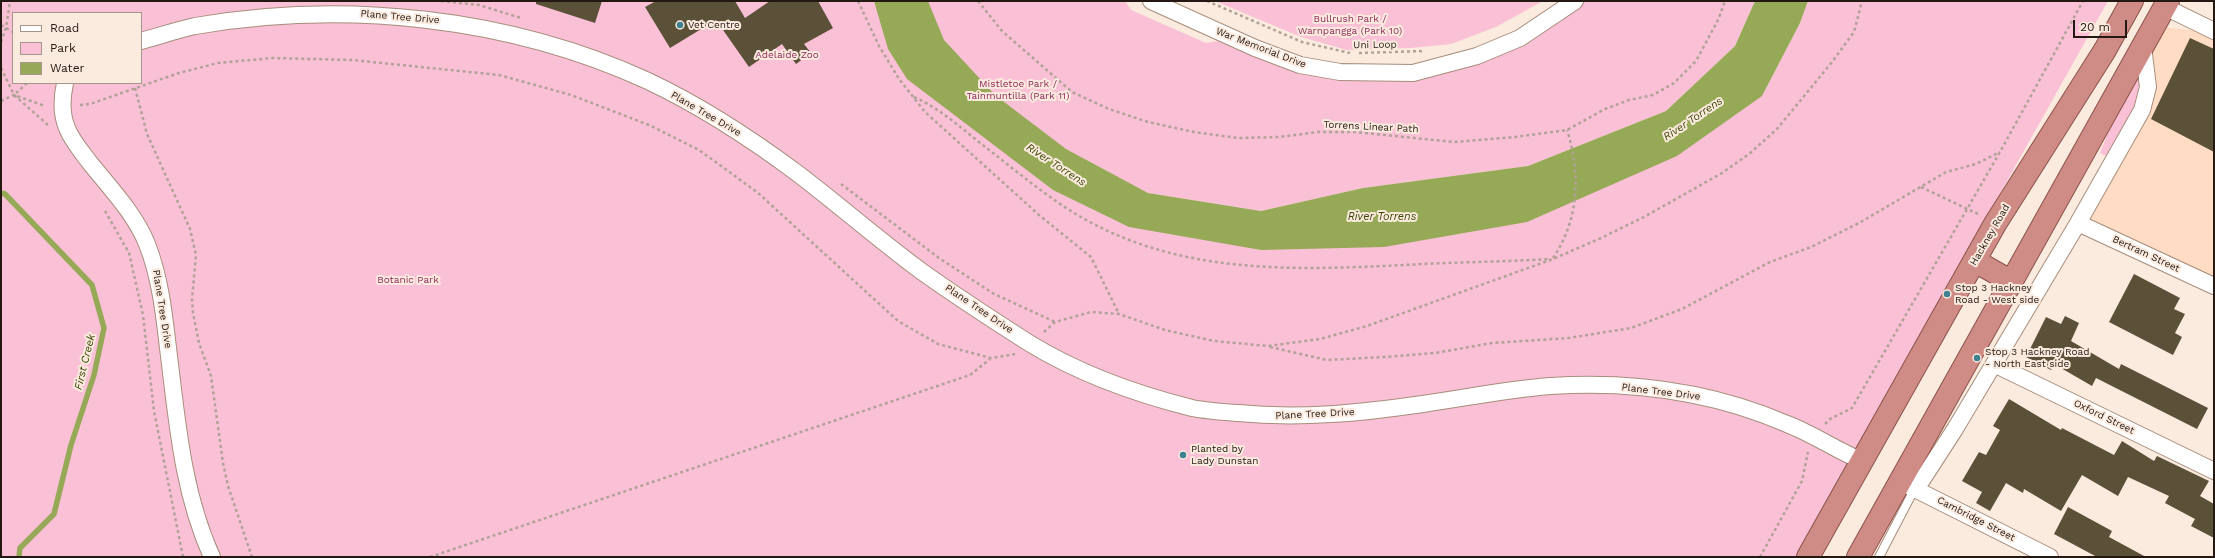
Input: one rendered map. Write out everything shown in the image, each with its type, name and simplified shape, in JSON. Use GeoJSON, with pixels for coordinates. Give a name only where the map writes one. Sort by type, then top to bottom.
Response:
{"type":"FeatureCollection","features":[{"type":"Feature","properties":{"kind":"highway","name":"Hackney Road"},"geometry":{"type":"LineString","coordinates":[[1808,557],[1995,224],[2104,50],[2132,1]]}},
{"type":"Feature","properties":{"kind":"highway"},"geometry":{"type":"LineString","coordinates":[[2104,50],[2166,4]]}},
{"type":"Feature","properties":{"kind":"highway"},"geometry":{"type":"LineString","coordinates":[[1858,557],[1908,485],[2012,282],[2166,4]]}},
{"type":"Feature","properties":{"kind":"highway"},"geometry":{"type":"LineString","coordinates":[[1975,261],[2012,282]]}},
{"type":"Feature","properties":{"kind":"street","name":"War Memorial Drive"},"geometry":{"type":"LineString","coordinates":[[1151,1],[1248,45],[1300,65],[1340,72],[1413,72],[1477,56],[1520,38],[1575,1]]}},
{"type":"Feature","properties":{"kind":"street"},"geometry":{"type":"LineString","coordinates":[[2166,4],[2214,31]]}},
{"type":"Feature","properties":{"kind":"street","name":"Plane Tree Drive"},"geometry":{"type":"LineString","coordinates":[[142,41],[194,26],[268,16],[343,13],[428,19],[490,30],[569,50],[650,82],[727,124],[796,172],[922,271],[1032,345],[1132,391],[1198,409],[1278,417],[1367,412],[1491,393],[1554,386],[1634,386],[1694,395],[1735,405],[1787,424],[1862,461]]}},
{"type":"Feature","properties":{"kind":"street"},"geometry":{"type":"LineString","coordinates":[[1908,485],[1922,480],[1943,448],[2078,223],[2142,110],[2148,87],[2143,46]]}},
{"type":"Feature","properties":{"kind":"street","name":"Plane Tree Drive"},"geometry":{"type":"LineString","coordinates":[[65,84],[63,101],[66,127],[75,143],[131,214],[144,238],[154,262],[164,315],[181,456],[192,506],[212,557]]}},
{"type":"Feature","properties":{"kind":"street","name":"Bertram Street"},"geometry":{"type":"LineString","coordinates":[[2078,223],[2214,286]]}},
{"type":"Feature","properties":{"kind":"street","name":"Oxford Street"},"geometry":{"type":"LineString","coordinates":[[1994,364],[2214,471]]}},
{"type":"Feature","properties":{"kind":"street","name":"Cambridge Street"},"geometry":{"type":"LineString","coordinates":[[1908,485],[2050,557]]}},
{"type":"Feature","properties":{"kind":"lane"},"geometry":{"type":"LineString","coordinates":[[1879,557],[1908,485]]}},
{"type":"Feature","properties":{"kind":"path"},"geometry":{"type":"LineString","coordinates":[[1,42],[6,28],[10,1]]}},
{"type":"Feature","properties":{"kind":"path"},"geometry":{"type":"LineString","coordinates":[[858,1],[880,46],[899,79],[925,112],[948,135],[1039,215],[1091,257],[1119,314]]}},
{"type":"Feature","properties":{"kind":"path","name":"Torrens Linear Path"},"geometry":{"type":"LineString","coordinates":[[978,1],[1002,31],[1072,92],[1109,109],[1148,122],[1194,132],[1238,138],[1279,137],[1318,132],[1355,132],[1454,142],[1567,130],[1605,109],[1629,100],[1653,95],[1674,83],[1696,61],[1718,20],[1725,1]]}},
{"type":"Feature","properties":{"kind":"path","name":"Uni Loop"},"geometry":{"type":"LineString","coordinates":[[1207,1],[1302,42],[1347,53],[1384,54],[1429,50]]}},
{"type":"Feature","properties":{"kind":"path"},"geometry":{"type":"LineString","coordinates":[[1268,346],[1320,339],[1367,326],[1553,259],[1644,217],[1722,173],[1749,154],[1777,129],[1832,62],[1854,32],[1862,1]]}},
{"type":"Feature","properties":{"kind":"path"},"geometry":{"type":"LineString","coordinates":[[1760,557],[1802,481],[1806,457],[1814,436],[1830,419],[1852,408],[2000,152],[2082,1]]}},
{"type":"Feature","properties":{"kind":"path"},"geometry":{"type":"LineString","coordinates":[[1,25],[12,31]]}},
{"type":"Feature","properties":{"kind":"path"},"geometry":{"type":"LineString","coordinates":[[74,106],[90,104],[179,73],[218,64],[272,58],[352,60],[499,74],[571,95],[649,125],[699,150],[757,192],[804,233],[850,279],[898,321],[938,344],[991,358],[1020,353],[1032,345],[1055,322],[1091,312],[1119,314],[1165,330],[1214,341],[1268,346],[1327,360],[1377,358],[1435,353],[1492,343],[1569,338],[1631,328],[1682,309],[1770,262],[1811,247],[1859,223],[1946,172],[1976,164],[2000,152]]}},
{"type":"Feature","properties":{"kind":"path"},"geometry":{"type":"LineString","coordinates":[[1,68],[14,95],[48,126]]}},
{"type":"Feature","properties":{"kind":"path"},"geometry":{"type":"LineString","coordinates":[[1,101],[14,95],[25,84]]}},
{"type":"Feature","properties":{"kind":"path"},"geometry":{"type":"LineString","coordinates":[[135,88],[147,134],[190,229],[196,255],[192,299],[193,313],[199,343],[211,376],[223,463],[228,486],[252,557]]}},
{"type":"Feature","properties":{"kind":"path"},"geometry":{"type":"LineString","coordinates":[[14,95],[47,106]]}},
{"type":"Feature","properties":{"kind":"path"},"geometry":{"type":"LineString","coordinates":[[914,97],[941,112],[1046,193],[1089,222],[1130,241],[1213,263],[1286,268],[1343,268],[1553,259]]}},
{"type":"Feature","properties":{"kind":"path"},"geometry":{"type":"LineString","coordinates":[[1553,259],[1562,245],[1572,217],[1576,192],[1575,157],[1567,130]]}},
{"type":"Feature","properties":{"kind":"path"},"geometry":{"type":"LineString","coordinates":[[1921,187],[1985,218]]}},
{"type":"Feature","properties":{"kind":"path"},"geometry":{"type":"LineString","coordinates":[[102,205],[129,253],[131,261],[143,315],[154,411],[183,557]]}},
{"type":"Feature","properties":{"kind":"path"},"geometry":{"type":"LineString","coordinates":[[430,557],[970,375],[991,358]]}},
{"type":"Feature","properties":{"kind":"shaded area"},"geometry":{"type":"Polygon","coordinates":[[[2154,26],[2198,31],[2214,38],[2214,286],[2078,223],[2142,110],[2154,26]]]}},
{"type":"Feature","properties":{"kind":"green space","name":"Botanic Park"},"geometry":{"type":"Polygon","coordinates":[[[1,1],[1125,1],[1131,10],[1206,43],[1218,41],[1263,59],[1414,77],[1569,13],[1586,1],[1755,1],[1735,46],[1666,111],[1528,166],[1363,188],[1261,211],[1148,193],[1077,156],[1053,190],[1261,250],[1762,96],[1800,23],[1808,1],[2108,1],[1796,557],[1,557],[1,1]]]}},
{"type":"Feature","properties":{"kind":"green space","name":"Bullrush Park / Warnpangga (Park 10)"},"geometry":{"type":"Polygon","coordinates":[[[1215,1],[1543,1],[1496,27],[1451,44],[1411,48],[1347,50],[1301,37],[1215,1]]]}},
{"type":"Feature","properties":{"kind":"green space"},"geometry":{"type":"Polygon","coordinates":[[[2138,77],[2140,77],[2137,102],[2108,157],[2100,153],[2110,128],[2138,77]]]}},
{"type":"Feature","properties":{"kind":"water","name":"River Torrens"},"geometry":{"type":"Polygon","coordinates":[[[874,1],[928,1],[944,40],[995,95],[1066,149],[1148,193],[1261,211],[1363,188],[1528,166],[1666,111],[1735,46],[1755,1],[1808,1],[1800,23],[1762,96],[1677,156],[1527,222],[1384,247],[1261,250],[1129,227],[1053,190],[907,79],[888,49],[874,1]]]}},
{"type":"Feature","properties":{"kind":"building"},"geometry":{"type":"Polygon","coordinates":[[[536,1],[602,1],[595,23],[536,4],[536,1]]]}},
{"type":"Feature","properties":{"kind":"building"},"geometry":{"type":"Polygon","coordinates":[[[656,1],[735,1],[745,18],[770,1],[818,1],[833,28],[804,44],[811,53],[796,64],[782,44],[749,67],[716,20],[670,48],[645,7],[656,1]]]}},
{"type":"Feature","properties":{"kind":"building"},"geometry":{"type":"Polygon","coordinates":[[[2190,38],[2214,49],[2214,152],[2151,119],[2190,38]]]}},
{"type":"Feature","properties":{"kind":"building"},"geometry":{"type":"Polygon","coordinates":[[[2134,274],[2180,298],[2174,309],[2185,314],[2175,333],[2182,337],[2173,355],[2109,322],[2134,274]]]}},
{"type":"Feature","properties":{"kind":"building"},"geometry":{"type":"Polygon","coordinates":[[[2065,316],[2079,323],[2071,341],[2119,369],[2121,364],[2208,408],[2197,429],[2096,378],[2092,386],[2054,364],[2051,370],[2026,357],[2046,317],[2061,324],[2065,316]]]}},
{"type":"Feature","properties":{"kind":"building"},"geometry":{"type":"Polygon","coordinates":[[[2009,399],[2061,430],[2062,428],[2114,455],[2122,441],[2154,461],[2157,456],[2209,481],[2200,496],[2214,504],[2214,538],[2191,526],[2195,519],[2165,503],[2169,496],[2128,477],[2118,496],[2082,475],[2061,511],[2024,489],[2023,493],[2006,483],[1990,511],[1976,503],[1982,492],[1962,481],[1979,452],[1986,455],[2000,430],[1993,426],[2009,399]]]}},
{"type":"Feature","properties":{"kind":"building"},"geometry":{"type":"Polygon","coordinates":[[[2068,507],[2112,531],[2109,537],[2146,557],[2097,557],[2054,534],[2068,507]]]}},
{"type":"Feature","properties":{"kind":"waterway","name":"First Creek"},"geometry":{"type":"LineString","coordinates":[[1,193],[5,194],[92,285],[104,328],[94,375],[71,445],[54,514],[20,548],[19,557]]}},
{"type":"Feature","properties":{"kind":"place","name":"Vet Centre"},"geometry":{"type":"Point","coordinates":[680,25]}},
{"type":"Feature","properties":{"kind":"place","name":"Stop 3 Hackney Road - West side"},"geometry":{"type":"Point","coordinates":[1947,294]}},
{"type":"Feature","properties":{"kind":"place","name":"Stop 3 Hackney Road - North East side"},"geometry":{"type":"Point","coordinates":[1977,358]}},
{"type":"Feature","properties":{"kind":"place","name":"Planted by Lady Dunstan"},"geometry":{"type":"Point","coordinates":[1183,455]}},
{"type":"Feature","properties":{"kind":"park label","name":"Adelaide Zoo"},"geometry":{"type":"Point","coordinates":[787,55]}},
{"type":"Feature","properties":{"kind":"park label","name":"Mistletoe Park / Tainmuntilla (Park 11)"},"geometry":{"type":"Point","coordinates":[1018,90]}}]}
